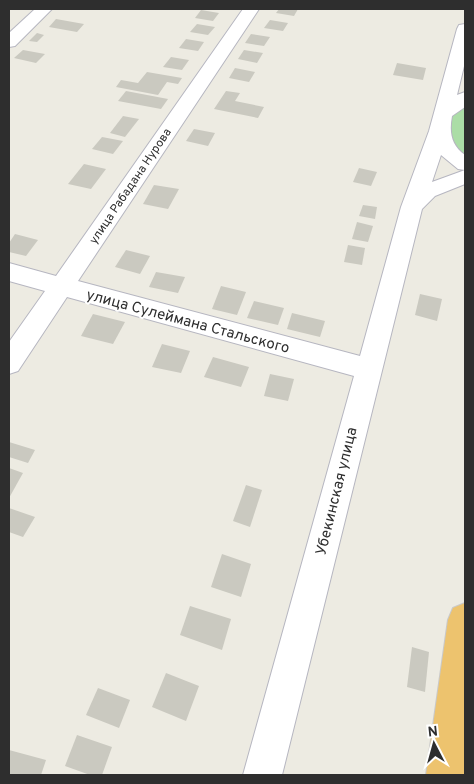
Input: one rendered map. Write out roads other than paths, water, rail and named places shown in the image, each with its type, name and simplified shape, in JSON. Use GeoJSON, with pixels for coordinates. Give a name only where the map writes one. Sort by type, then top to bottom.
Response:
{"type":"FeatureCollection","features":[{"type":"Feature","properties":{"kind":"highway"},"geometry":{"type":"LineString","coordinates":[[445,775],[465,620]]}},
{"type":"Feature","properties":{"kind":"street"},"geometry":{"type":"LineString","coordinates":[[9,42],[44,9]]}},
{"type":"Feature","properties":{"kind":"street","name":"улица Рабадана Нурова"},"geometry":{"type":"LineString","coordinates":[[9,363],[251,9]]}},
{"type":"Feature","properties":{"kind":"street"},"geometry":{"type":"LineString","coordinates":[[461,63],[465,29]]}},
{"type":"Feature","properties":{"kind":"street","name":"Убекинская улица"},"geometry":{"type":"LineString","coordinates":[[263,775],[412,207],[461,63]]}},
{"type":"Feature","properties":{"kind":"street"},"geometry":{"type":"LineString","coordinates":[[465,98],[441,123],[450,154],[465,164]]}},
{"type":"Feature","properties":{"kind":"street"},"geometry":{"type":"LineString","coordinates":[[412,207],[427,191],[465,177]]}},
{"type":"Feature","properties":{"kind":"street","name":"улица Сулеймана Стальского"},"geometry":{"type":"LineString","coordinates":[[9,272],[368,369]]}}]}
